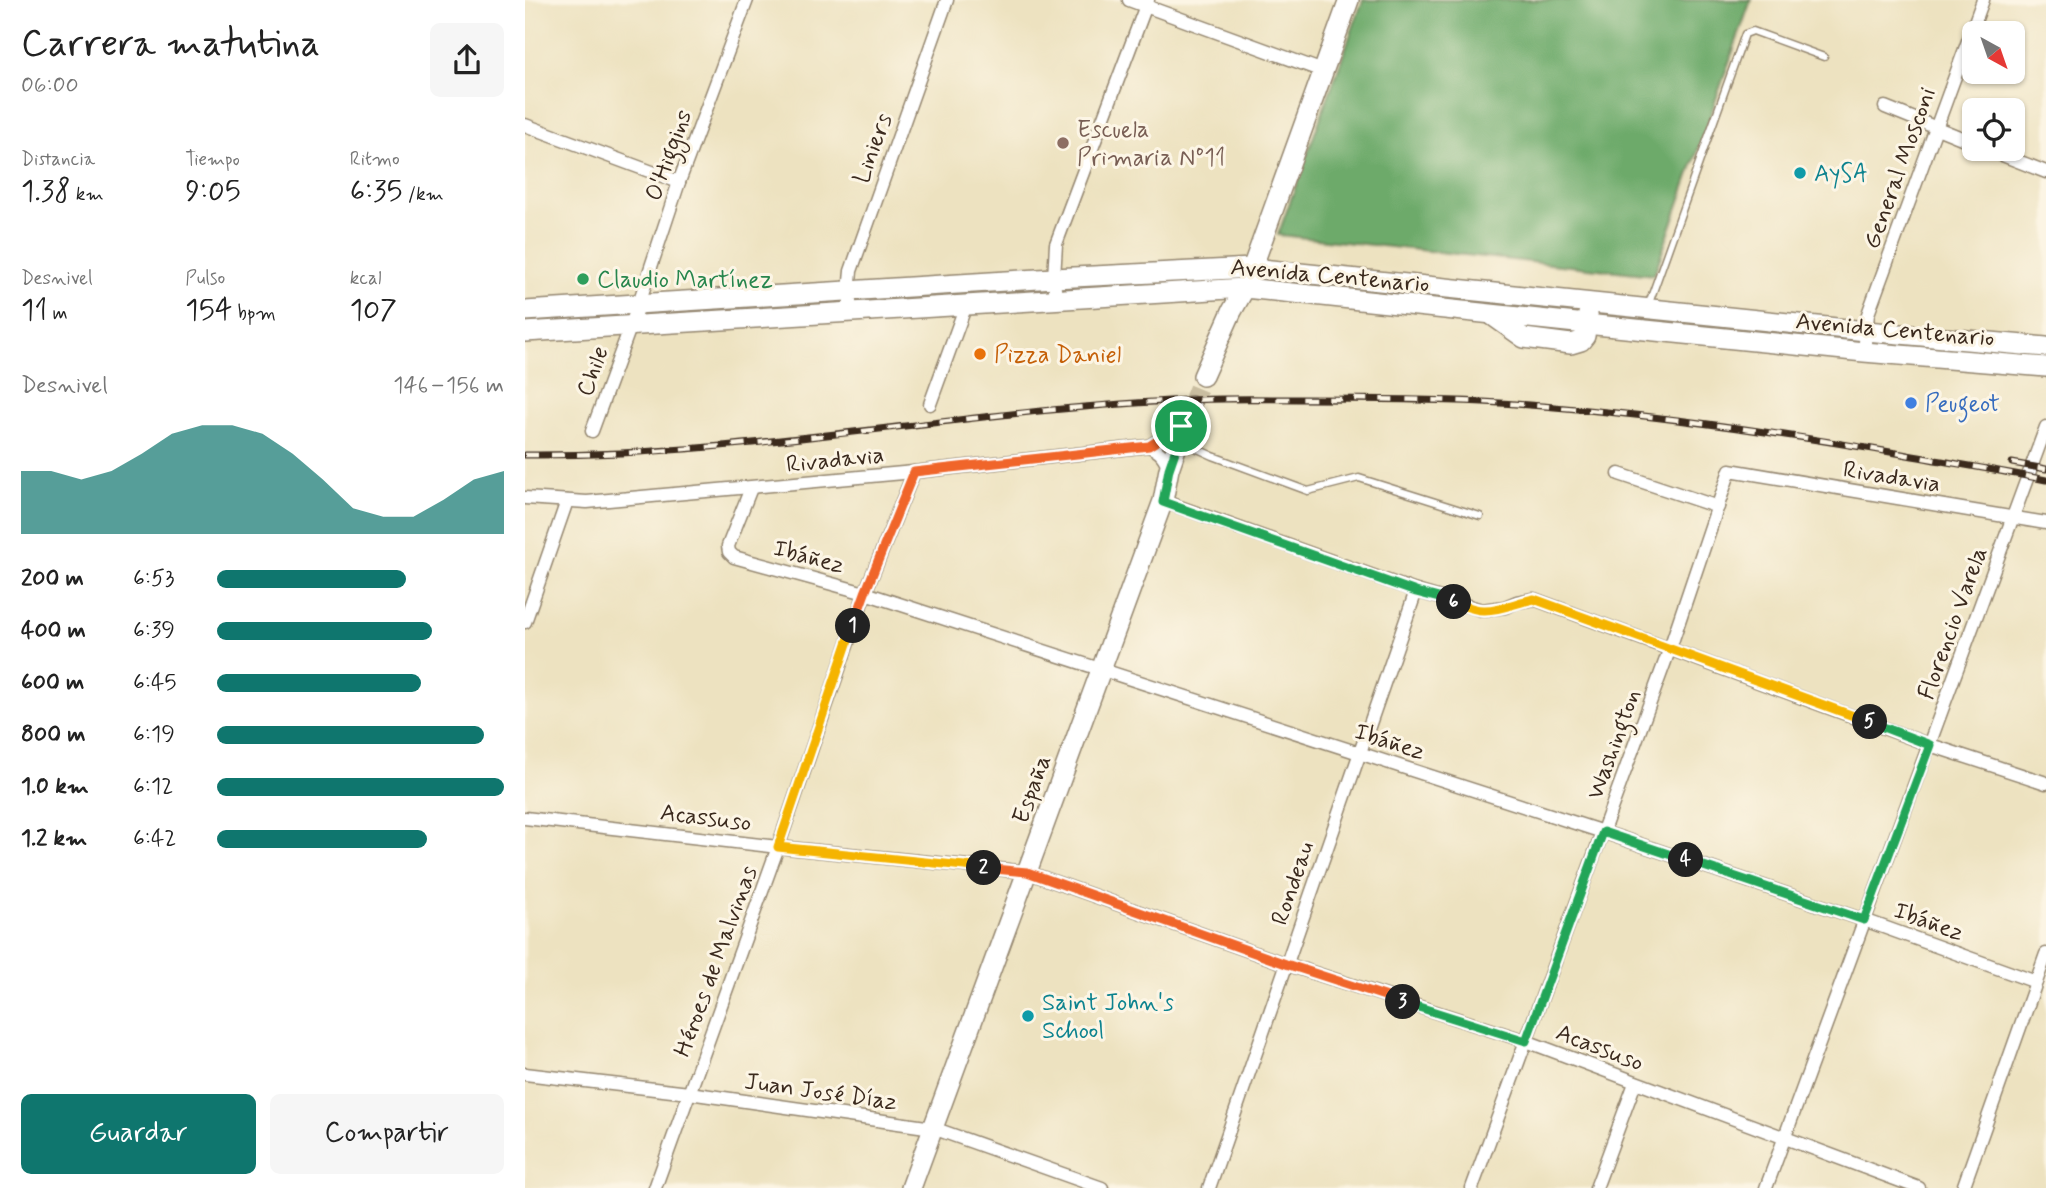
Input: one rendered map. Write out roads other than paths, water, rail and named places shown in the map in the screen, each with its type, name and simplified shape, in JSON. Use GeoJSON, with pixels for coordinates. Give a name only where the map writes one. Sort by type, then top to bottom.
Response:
{"type":"FeatureCollection","features":[{"type":"Feature","properties":{"kind":"main road"},"geometry":{"type":"LineString","coordinates":[[1203,376],[1245,288],[1349,0]]}},
{"type":"Feature","properties":{"kind":"main road","name":"Avenida Centenario"},"geometry":{"type":"LineString","coordinates":[[525,311],[1252,268],[2046,347]]}},
{"type":"Feature","properties":{"kind":"main road","name":"Avenida Centenario"},"geometry":{"type":"LineString","coordinates":[[525,332],[1245,288],[1489,314],[1524,338],[1571,344],[1581,341],[1585,336],[1586,324],[2046,367]]}},
{"type":"Feature","properties":{"kind":"main road"},"geometry":{"type":"LineString","coordinates":[[1586,324],[1589,303]]}},
{"type":"Feature","properties":{"kind":"main road","name":"España"},"geometry":{"type":"LineString","coordinates":[[911,1188],[1163,502],[1169,469],[1191,406]]}},
{"type":"Feature","properties":{"kind":"street","name":"O'Higgins"},"geometry":{"type":"LineString","coordinates":[[631,325],[679,181],[747,0]]}},
{"type":"Feature","properties":{"kind":"street","name":"Liniers"},"geometry":{"type":"LineString","coordinates":[[851,313],[851,271],[947,0]]}},
{"type":"Feature","properties":{"kind":"street"},"geometry":{"type":"LineString","coordinates":[[1129,0],[1147,3],[1323,71]]}},
{"type":"Feature","properties":{"kind":"street","name":"General Mosconi"},"geometry":{"type":"LineString","coordinates":[[1864,352],[1868,314],[1983,0]]}},
{"type":"Feature","properties":{"kind":"street"},"geometry":{"type":"LineString","coordinates":[[1056,301],[1056,244],[1147,3]]}},
{"type":"Feature","properties":{"kind":"street"},"geometry":{"type":"LineString","coordinates":[[1885,107],[1962,138]]}},
{"type":"Feature","properties":{"kind":"street"},"geometry":{"type":"LineString","coordinates":[[525,125],[679,181]]}},
{"type":"Feature","properties":{"kind":"street"},"geometry":{"type":"LineString","coordinates":[[2018,161],[2046,172]]}},
{"type":"Feature","properties":{"kind":"street"},"geometry":{"type":"LineString","coordinates":[[930,404],[966,305]]}},
{"type":"Feature","properties":{"kind":"street","name":"Chile"},"geometry":{"type":"LineString","coordinates":[[592,431],[631,325]]}},
{"type":"Feature","properties":{"kind":"street","name":"Florencio Varela"},"geometry":{"type":"LineString","coordinates":[[1766,1188],[2046,427]]}},
{"type":"Feature","properties":{"kind":"street","name":"Rivadavia"},"geometry":{"type":"LineString","coordinates":[[525,498],[587,502],[914,472],[1149,446],[1180,433]]}},
{"type":"Feature","properties":{"kind":"street"},"geometry":{"type":"LineString","coordinates":[[1149,446],[1165,457],[1169,469]]}},
{"type":"Feature","properties":{"kind":"street","name":"Rivadavia"},"geometry":{"type":"LineString","coordinates":[[1730,470],[2046,523]]}},
{"type":"Feature","properties":{"kind":"street","name":"Washington"},"geometry":{"type":"LineString","coordinates":[[1472,1188],[1670,648],[1730,470]]}},
{"type":"Feature","properties":{"kind":"street","name":"Héroes de Malvinas"},"geometry":{"type":"LineString","coordinates":[[655,1188],[778,847],[865,593],[914,472]]}},
{"type":"Feature","properties":{"kind":"street"},"geometry":{"type":"LineString","coordinates":[[1619,474],[1718,508]]}},
{"type":"Feature","properties":{"kind":"street","name":"Ibáñez"},"geometry":{"type":"LineString","coordinates":[[751,488],[728,545],[729,552],[734,557],[865,593],[1603,832],[1864,920],[2036,982]]}},
{"type":"Feature","properties":{"kind":"street"},"geometry":{"type":"LineString","coordinates":[[525,622],[567,501]]}},
{"type":"Feature","properties":{"kind":"street"},"geometry":{"type":"LineString","coordinates":[[1163,502],[1416,592],[1482,610],[1534,599],[1930,745],[2046,783]]}},
{"type":"Feature","properties":{"kind":"street","name":"Rondeau"},"geometry":{"type":"LineString","coordinates":[[1209,1188],[1416,592]]}},
{"type":"Feature","properties":{"kind":"street","name":"Acassuso"},"geometry":{"type":"LineString","coordinates":[[525,818],[1027,872],[1286,964],[1526,1041],[1919,1188]]}},
{"type":"Feature","properties":{"kind":"street"},"geometry":{"type":"LineString","coordinates":[[1962,1188],[2046,954]]}},
{"type":"Feature","properties":{"kind":"street","name":"Juan José Díaz"},"geometry":{"type":"LineString","coordinates":[[525,1074],[689,1093],[933,1128],[1102,1188]]}},
{"type":"Feature","properties":{"kind":"street"},"geometry":{"type":"LineString","coordinates":[[1596,1188],[1635,1083]]}},
{"type":"Feature","properties":{"kind":"lane"},"geometry":{"type":"LineString","coordinates":[[1648,308],[1745,34],[1752,31],[1824,57]]}},
{"type":"Feature","properties":{"kind":"lane"},"geometry":{"type":"LineString","coordinates":[[1180,433],[1213,456],[1308,491],[1359,478],[1480,516]]}},
{"type":"Feature","properties":{"kind":"tunnel"},"geometry":{"type":"LineString","coordinates":[[1191,406],[1203,376]]}},
{"type":"Feature","properties":{"kind":"railway"},"geometry":{"type":"LineString","coordinates":[[525,455],[692,449],[1108,405],[1218,399],[1414,400],[1589,410],[1694,422],[1850,445],[2046,480]]}},
{"type":"Feature","properties":{"kind":"railway"},"geometry":{"type":"LineString","coordinates":[[2012,463],[2046,469]]}},
{"type":"Feature","properties":{"kind":"place","name":"Escuela Primaria Nº11"},"geometry":{"type":"Point","coordinates":[1063,143]}},
{"type":"Feature","properties":{"kind":"place","name":"AySA"},"geometry":{"type":"Point","coordinates":[1800,173]}},
{"type":"Feature","properties":{"kind":"place","name":"Claudio Martínez"},"geometry":{"type":"Point","coordinates":[583,279]}},
{"type":"Feature","properties":{"kind":"place","name":"Pizza Daniel"},"geometry":{"type":"Point","coordinates":[980,354]}},
{"type":"Feature","properties":{"kind":"place","name":"Peugeot"},"geometry":{"type":"Point","coordinates":[1911,403]}},
{"type":"Feature","properties":{"kind":"place","name":"Saint John's School"},"geometry":{"type":"Point","coordinates":[1028,1016]}}]}
